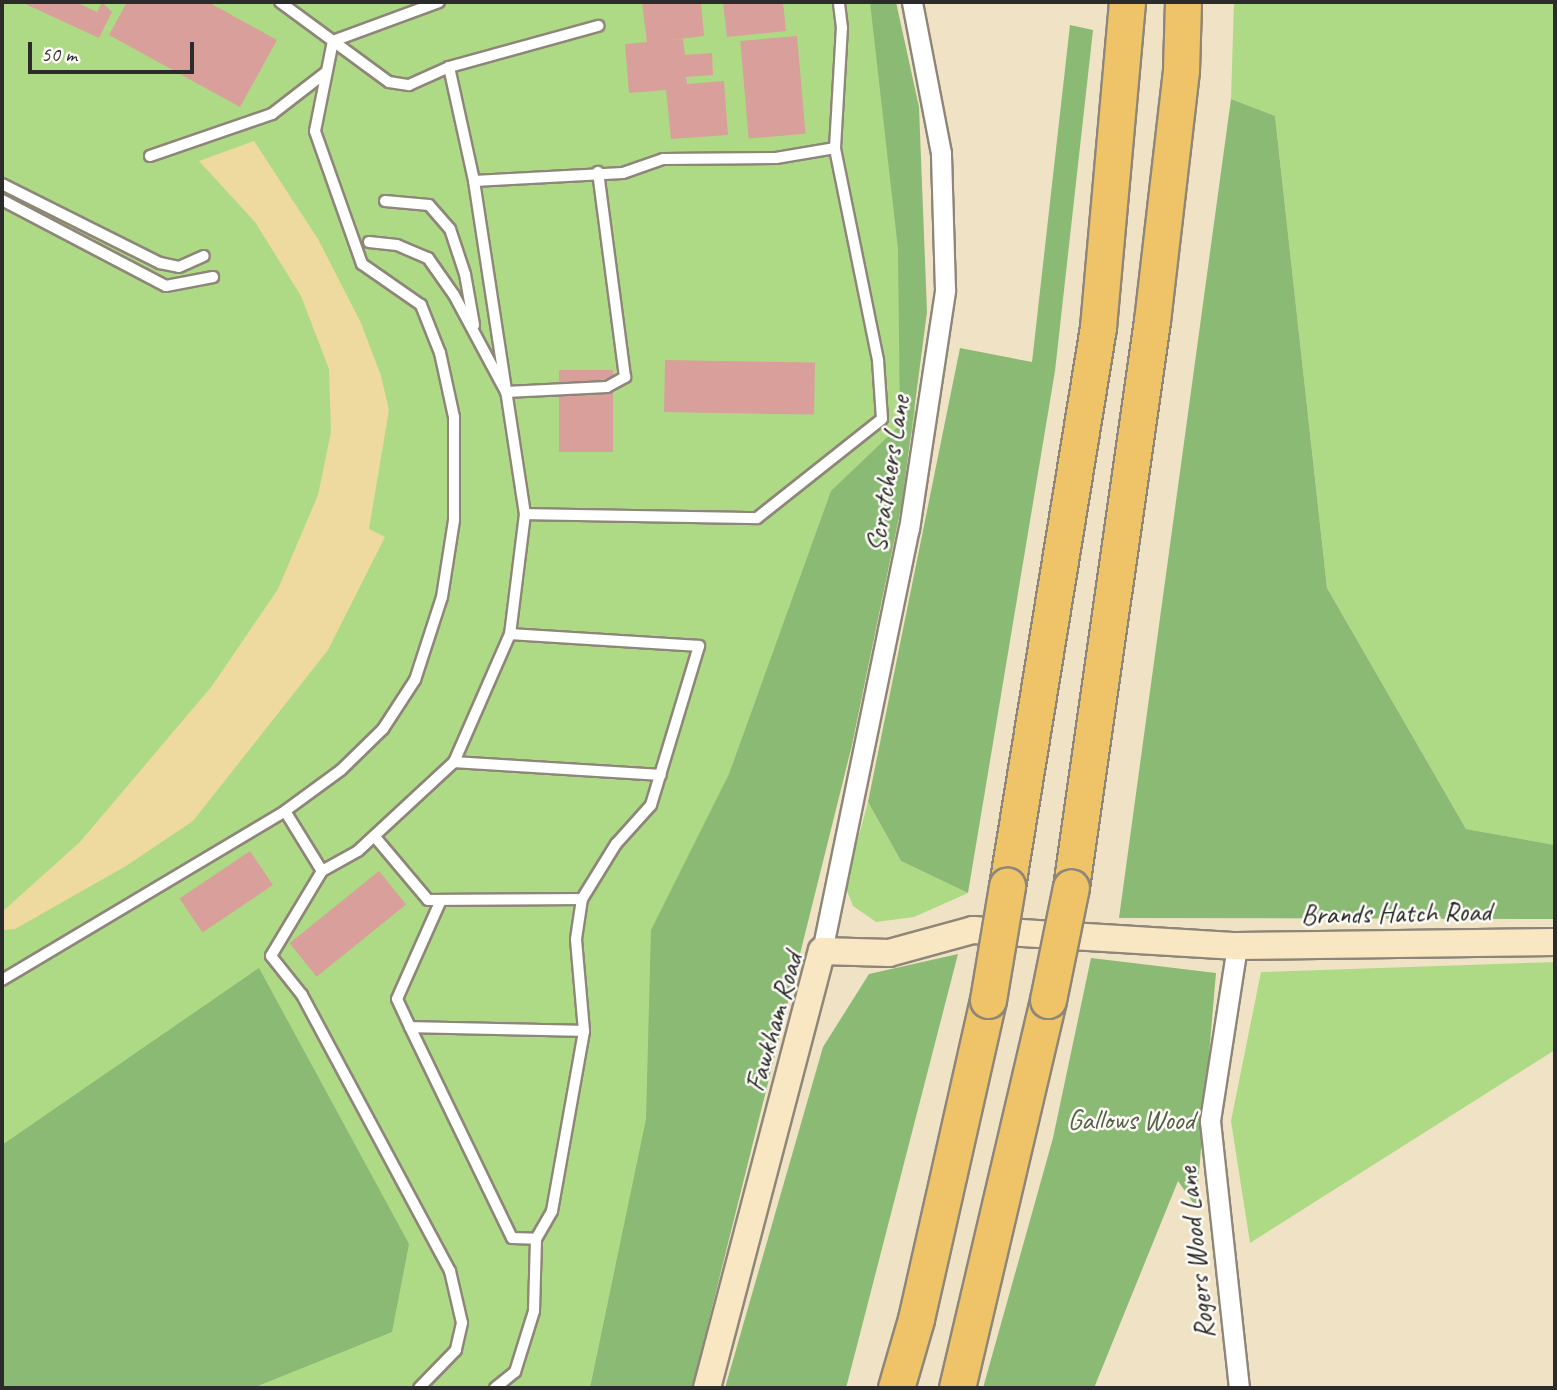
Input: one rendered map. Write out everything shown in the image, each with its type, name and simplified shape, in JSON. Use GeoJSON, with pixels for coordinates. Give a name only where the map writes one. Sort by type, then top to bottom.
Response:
{"type":"FeatureCollection","features":[{"type":"Feature","properties":{"kind":"highway"},"geometry":{"type":"LineString","coordinates":[[896,1388],[916,1319],[988,1000],[1007,886],[1098,327],[1127,2]]}},
{"type":"Feature","properties":{"kind":"highway"},"geometry":{"type":"LineString","coordinates":[[957,1388],[1048,1000],[1071,887],[1152,321],[1181,70],[1183,2]]}},
{"type":"Feature","properties":{"kind":"street","name":"Scratchers Lane"},"geometry":{"type":"LineString","coordinates":[[822,951],[909,529],[945,290],[941,153],[912,2]]}},
{"type":"Feature","properties":{"kind":"street","name":"Fawkham Road"},"geometry":{"type":"LineString","coordinates":[[707,1388],[822,951],[889,953],[973,930],[1237,946]]}},
{"type":"Feature","properties":{"kind":"street","name":"Brands Hatch Road"},"geometry":{"type":"LineString","coordinates":[[1237,946],[1555,942]]}},
{"type":"Feature","properties":{"kind":"street","name":"Rogers Wood Lane"},"geometry":{"type":"LineString","coordinates":[[1237,946],[1210,1121],[1239,1388]]}},
{"type":"Feature","properties":{"kind":"lane"},"geometry":{"type":"LineString","coordinates":[[280,2],[396,85],[407,86],[449,67],[598,26]]}},
{"type":"Feature","properties":{"kind":"lane"},"geometry":{"type":"LineString","coordinates":[[332,41],[439,2]]}},
{"type":"Feature","properties":{"kind":"lane"},"geometry":{"type":"LineString","coordinates":[[525,514],[757,518],[882,419],[878,360],[835,148],[842,28],[839,2]]}},
{"type":"Feature","properties":{"kind":"lane"},"geometry":{"type":"LineString","coordinates":[[2,980],[285,811],[341,770],[383,729],[415,680],[442,597],[454,520],[454,416],[440,353],[421,305],[384,283],[362,264],[314,131],[332,41]]}},
{"type":"Feature","properties":{"kind":"lane"},"geometry":{"type":"LineString","coordinates":[[419,1388],[456,1350],[462,1323],[450,1271],[302,995],[271,956],[322,871],[375,837],[454,762],[510,634],[525,514],[474,181],[449,67]]}},
{"type":"Feature","properties":{"kind":"lane"},"geometry":{"type":"LineString","coordinates":[[150,156],[272,114],[325,73]]}},
{"type":"Feature","properties":{"kind":"lane"},"geometry":{"type":"LineString","coordinates":[[474,181],[598,172],[623,173],[663,159],[776,158],[835,148]]}},
{"type":"Feature","properties":{"kind":"lane"},"geometry":{"type":"LineString","coordinates":[[506,392],[607,387],[625,377],[598,172]]}},
{"type":"Feature","properties":{"kind":"lane"},"geometry":{"type":"LineString","coordinates":[[2,184],[160,263],[179,267],[204,256]]}},
{"type":"Feature","properties":{"kind":"lane"},"geometry":{"type":"LineString","coordinates":[[2,200],[166,286],[213,276]]}},
{"type":"Feature","properties":{"kind":"lane"},"geometry":{"type":"LineString","coordinates":[[385,201],[429,205],[450,229],[465,274],[475,333]]}},
{"type":"Feature","properties":{"kind":"lane"},"geometry":{"type":"LineString","coordinates":[[369,242],[397,245],[428,258],[475,333],[506,392]]}},
{"type":"Feature","properties":{"kind":"lane"},"geometry":{"type":"LineString","coordinates":[[495,1388],[516,1372],[534,1311],[536,1239],[552,1211],[584,1031],[576,939],[582,899],[616,844],[650,805],[699,646],[510,634]]}},
{"type":"Feature","properties":{"kind":"lane"},"geometry":{"type":"LineString","coordinates":[[454,762],[661,775]]}},
{"type":"Feature","properties":{"kind":"lane"},"geometry":{"type":"LineString","coordinates":[[285,811],[322,871]]}},
{"type":"Feature","properties":{"kind":"lane"},"geometry":{"type":"LineString","coordinates":[[375,837],[428,900],[582,899]]}},
{"type":"Feature","properties":{"kind":"lane"},"geometry":{"type":"LineString","coordinates":[[442,900],[397,999],[512,1238],[536,1239]]}},
{"type":"Feature","properties":{"kind":"lane"},"geometry":{"type":"LineString","coordinates":[[410,1027],[584,1031]]}},
{"type":"Feature","properties":{"kind":"green space"},"geometry":{"type":"Polygon","coordinates":[[[2,2],[888,2],[916,430],[859,498],[620,1388],[2,1388],[2,2]]]}},
{"type":"Feature","properties":{"kind":"green space"},"geometry":{"type":"Polygon","coordinates":[[[870,2],[896,2],[919,107],[927,312],[902,503],[852,745],[692,1388],[590,1388],[646,1119],[651,930],[729,774],[831,491],[900,425],[898,249],[870,2]]]}},
{"type":"Feature","properties":{"kind":"green space"},"geometry":{"type":"Polygon","coordinates":[[[1234,2],[1555,2],[1555,845],[1466,829],[1327,588],[1275,116],[1231,99],[1234,2]]]}},
{"type":"Feature","properties":{"kind":"green space"},"geometry":{"type":"Polygon","coordinates":[[[1070,25],[1093,30],[1055,371],[968,893],[901,861],[868,802],[960,348],[1032,362],[1070,25]]]}},
{"type":"Feature","properties":{"kind":"green space"},"geometry":{"type":"Polygon","coordinates":[[[1231,99],[1275,116],[1327,588],[1466,829],[1555,845],[1555,919],[1119,918],[1231,99]]]}},
{"type":"Feature","properties":{"kind":"green space"},"geometry":{"type":"Polygon","coordinates":[[[868,802],[901,861],[968,893],[914,917],[876,922],[853,906],[845,886],[868,802]]]}},
{"type":"Feature","properties":{"kind":"green space"},"geometry":{"type":"Polygon","coordinates":[[[958,954],[846,1388],[725,1388],[823,1047],[869,974],[958,954]]]}},
{"type":"Feature","properties":{"kind":"green space","name":"Gallows Wood"},"geometry":{"type":"Polygon","coordinates":[[[1091,958],[1216,973],[1196,1207],[1178,1181],[1094,1388],[983,1388],[1053,1138],[1091,958]]]}},
{"type":"Feature","properties":{"kind":"green space"},"geometry":{"type":"Polygon","coordinates":[[[1555,962],[1555,1050],[1250,1243],[1231,1121],[1261,972],[1555,962]]]}},
{"type":"Feature","properties":{"kind":"green space"},"geometry":{"type":"Polygon","coordinates":[[[259,968],[409,1244],[392,1332],[253,1388],[2,1388],[2,1145],[259,968]]]}},
{"type":"Feature","properties":{"kind":"sand"},"geometry":{"type":"Polygon","coordinates":[[[254,141],[318,239],[361,323],[381,376],[389,410],[369,529],[385,537],[328,650],[193,821],[126,866],[15,929],[2,930],[2,912],[80,842],[212,686],[278,589],[318,495],[331,432],[329,369],[301,296],[255,222],[199,161],[254,141]]]}},
{"type":"Feature","properties":{"kind":"building"},"geometry":{"type":"Polygon","coordinates":[[[21,2],[76,2],[97,12],[102,2],[112,12],[99,38],[21,2]]]}},
{"type":"Feature","properties":{"kind":"building"},"geometry":{"type":"Polygon","coordinates":[[[127,2],[208,2],[277,40],[240,107],[109,35],[127,2]]]}},
{"type":"Feature","properties":{"kind":"building"},"geometry":{"type":"Polygon","coordinates":[[[642,2],[701,2],[704,36],[664,41],[683,39],[685,55],[712,53],[713,75],[686,77],[687,84],[724,81],[728,135],[671,139],[666,90],[629,93],[625,44],[647,42],[642,2]]]}},
{"type":"Feature","properties":{"kind":"building"},"geometry":{"type":"Polygon","coordinates":[[[723,2],[783,2],[786,31],[727,37],[723,2]]]}},
{"type":"Feature","properties":{"kind":"building"},"geometry":{"type":"Polygon","coordinates":[[[797,36],[806,134],[749,139],[740,41],[797,36]]]}},
{"type":"Feature","properties":{"kind":"building"},"geometry":{"type":"Polygon","coordinates":[[[665,360],[815,363],[814,415],[664,412],[665,360]]]}},
{"type":"Feature","properties":{"kind":"building"},"geometry":{"type":"Polygon","coordinates":[[[559,370],[613,370],[613,452],[559,452],[559,370]]]}},
{"type":"Feature","properties":{"kind":"building"},"geometry":{"type":"Polygon","coordinates":[[[250,851],[273,885],[202,933],[180,899],[250,851]]]}},
{"type":"Feature","properties":{"kind":"building"},"geometry":{"type":"Polygon","coordinates":[[[379,871],[406,904],[317,977],[290,943],[379,871]]]}}]}
